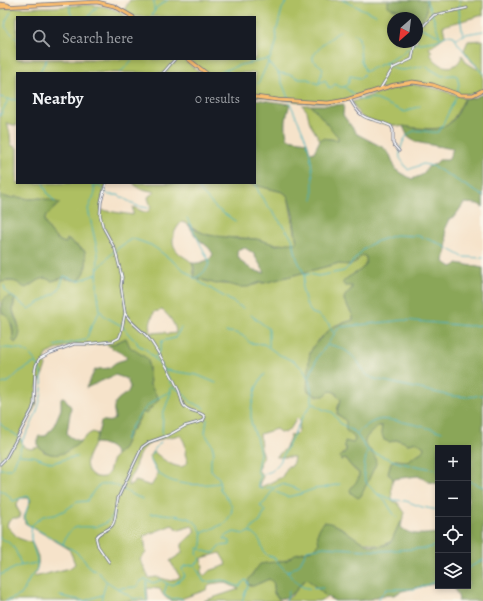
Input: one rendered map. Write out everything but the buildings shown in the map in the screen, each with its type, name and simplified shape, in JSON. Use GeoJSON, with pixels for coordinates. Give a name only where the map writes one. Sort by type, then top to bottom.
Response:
{"type":"FeatureCollection","features":[{"type":"Feature","properties":{"kind":"main road"},"geometry":{"type":"LineString","coordinates":[[0,5],[52,2],[102,3],[118,8],[131,16]]}},
{"type":"Feature","properties":{"kind":"main road"},"geometry":{"type":"LineString","coordinates":[[189,60],[205,72]]}},
{"type":"Feature","properties":{"kind":"main road"},"geometry":{"type":"LineString","coordinates":[[256,97],[319,103],[334,102],[350,99],[403,83],[413,82],[433,86],[460,95],[473,95],[483,90]]}},
{"type":"Feature","properties":{"kind":"street"},"geometry":{"type":"LineString","coordinates":[[423,27],[434,15],[467,8]]}},
{"type":"Feature","properties":{"kind":"street"},"geometry":{"type":"LineString","coordinates":[[380,89],[393,68],[412,59],[414,48]]}},
{"type":"Feature","properties":{"kind":"street"},"geometry":{"type":"LineString","coordinates":[[165,72],[173,60]]}},
{"type":"Feature","properties":{"kind":"street"},"geometry":{"type":"LineString","coordinates":[[350,99],[361,116],[391,126],[393,130],[393,144],[399,151]]}},
{"type":"Feature","properties":{"kind":"street"},"geometry":{"type":"LineString","coordinates":[[0,464],[6,458],[32,410],[34,404],[35,370],[39,359],[74,344],[113,341],[120,336],[125,313],[122,277],[113,245],[103,227],[100,215],[101,202],[106,184]]}},
{"type":"Feature","properties":{"kind":"street"},"geometry":{"type":"LineString","coordinates":[[109,562],[98,546],[96,538],[99,534],[109,529],[113,524],[117,503],[142,447],[149,442],[169,436],[185,426],[203,421],[205,417],[202,413],[187,409],[183,405],[179,392],[168,370],[151,341],[131,322],[125,313]]}},
{"type":"Feature","properties":{"kind":"green space"},"geometry":{"type":"Polygon","coordinates":[[[130,0],[388,0],[407,12],[387,12],[387,48],[423,48],[423,18],[426,14],[427,0],[483,0],[483,15],[443,26],[445,36],[429,48],[432,52],[430,54],[441,65],[448,67],[455,65],[458,63],[462,55],[467,63],[477,69],[478,66],[472,62],[464,50],[468,41],[483,40],[483,90],[474,94],[462,95],[439,86],[412,82],[334,102],[301,102],[256,96],[256,72],[204,72],[189,60],[256,60],[256,16],[132,16],[124,10],[130,0]]]}},
{"type":"Feature","properties":{"kind":"green space"},"geometry":{"type":"Polygon","coordinates":[[[388,0],[427,0],[426,14],[423,18],[423,12],[406,12],[388,6],[388,0]]]}},
{"type":"Feature","properties":{"kind":"green space"},"geometry":{"type":"Polygon","coordinates":[[[96,5],[112,9],[125,16],[16,16],[16,60],[184,60],[199,72],[16,72],[16,126],[7,123],[11,145],[16,148],[16,184],[107,184],[102,197],[101,210],[133,215],[133,207],[144,212],[148,212],[151,207],[148,198],[155,192],[138,188],[134,184],[250,184],[283,192],[288,196],[297,243],[278,244],[258,239],[215,236],[205,234],[186,223],[182,222],[179,225],[175,232],[173,244],[180,254],[191,262],[193,272],[197,277],[204,281],[234,285],[254,285],[336,264],[355,263],[362,255],[366,257],[365,266],[343,282],[352,286],[344,300],[353,316],[353,320],[336,325],[317,341],[310,353],[308,391],[317,396],[330,391],[335,392],[341,400],[337,414],[347,421],[346,430],[353,435],[355,440],[354,443],[350,443],[346,448],[346,451],[341,455],[353,469],[359,473],[359,479],[356,483],[361,496],[366,482],[372,472],[374,456],[364,444],[364,441],[367,436],[379,426],[382,426],[384,440],[390,442],[400,440],[408,444],[417,442],[424,447],[423,451],[407,461],[395,460],[391,462],[388,473],[393,479],[392,499],[398,503],[405,513],[391,542],[380,546],[358,540],[340,527],[324,522],[318,532],[319,543],[312,550],[279,562],[249,585],[253,586],[269,579],[274,584],[274,594],[281,601],[203,601],[239,589],[224,582],[210,584],[206,590],[175,601],[166,598],[160,589],[147,588],[148,601],[0,601],[0,282],[14,281],[30,286],[45,278],[52,281],[62,278],[78,281],[84,274],[86,260],[85,251],[67,239],[66,243],[62,242],[53,235],[44,221],[46,216],[41,198],[9,198],[0,195],[0,8],[96,5]],[[15,299],[5,314],[10,320],[15,343],[18,339],[19,327],[13,310],[15,299]],[[162,310],[154,312],[150,324],[151,333],[176,333],[172,320],[162,310]],[[126,338],[109,346],[106,344],[75,344],[46,354],[46,366],[37,387],[36,405],[19,436],[24,447],[31,449],[39,447],[44,452],[51,454],[75,446],[93,432],[97,434],[87,459],[87,468],[90,473],[95,476],[105,477],[109,472],[113,458],[123,449],[129,434],[135,427],[143,412],[146,414],[159,399],[150,385],[149,367],[129,347],[126,338]],[[297,418],[291,428],[285,433],[276,429],[260,434],[263,457],[258,470],[263,477],[259,488],[282,477],[288,466],[292,466],[294,457],[276,457],[285,449],[291,435],[298,433],[300,421],[297,418]],[[180,435],[160,439],[144,448],[136,461],[135,469],[129,479],[128,486],[136,481],[151,486],[157,474],[157,471],[149,457],[153,451],[173,465],[182,467],[188,462],[185,454],[185,444],[180,435]],[[20,498],[16,506],[20,513],[20,518],[13,518],[8,522],[7,526],[18,538],[32,543],[37,553],[38,560],[34,577],[70,568],[75,564],[69,549],[25,523],[24,517],[31,500],[28,498],[20,498]],[[172,525],[144,536],[146,553],[140,559],[149,578],[157,577],[171,581],[180,577],[170,561],[182,553],[182,544],[196,531],[192,526],[179,530],[172,525]],[[220,553],[202,558],[203,568],[201,572],[204,576],[209,571],[227,565],[220,553]]]}},
{"type":"Feature","properties":{"kind":"green space"},"geometry":{"type":"Polygon","coordinates":[[[411,84],[438,89],[465,98],[448,125],[428,129],[368,120],[361,116],[352,102],[381,92],[411,84]]]}},
{"type":"Feature","properties":{"kind":"green space"},"geometry":{"type":"Polygon","coordinates":[[[483,94],[483,207],[478,204],[464,203],[455,216],[449,219],[445,228],[447,242],[444,262],[453,267],[457,263],[483,268],[483,601],[458,601],[459,599],[455,589],[471,589],[471,445],[435,445],[435,483],[418,476],[393,479],[388,473],[391,462],[395,460],[407,461],[423,451],[424,447],[417,442],[408,444],[399,440],[390,442],[384,440],[381,432],[382,426],[379,426],[370,433],[366,439],[366,446],[375,457],[376,464],[361,496],[358,498],[351,493],[350,490],[357,481],[359,473],[346,459],[341,460],[340,457],[346,451],[344,446],[345,441],[353,443],[355,440],[353,435],[346,430],[346,421],[337,414],[341,400],[335,392],[330,391],[324,396],[317,396],[307,389],[309,358],[314,345],[332,327],[353,320],[353,316],[344,300],[352,286],[345,286],[343,282],[365,266],[366,257],[362,255],[351,265],[336,264],[264,283],[261,282],[248,287],[239,287],[224,283],[216,284],[194,277],[194,267],[192,263],[199,263],[210,259],[213,254],[209,248],[196,237],[188,224],[194,229],[208,235],[257,239],[277,245],[297,243],[293,215],[288,196],[283,192],[250,184],[256,184],[256,99],[290,104],[286,122],[288,139],[307,142],[310,152],[312,153],[322,138],[338,140],[338,137],[311,105],[344,104],[343,115],[357,134],[384,148],[390,155],[396,170],[412,179],[422,175],[428,167],[435,164],[439,160],[448,160],[453,149],[415,142],[408,137],[403,126],[422,129],[441,128],[453,120],[465,98],[473,98],[483,94]],[[245,248],[237,251],[243,263],[251,269],[265,273],[253,253],[245,248]]]}},
{"type":"Feature","properties":{"kind":"green space"},"geometry":{"type":"Polygon","coordinates":[[[302,105],[311,105],[338,135],[338,140],[322,138],[320,140],[310,124],[307,111],[302,105]]]}},
{"type":"Feature","properties":{"kind":"green space"},"geometry":{"type":"Polygon","coordinates":[[[0,195],[9,198],[41,198],[60,203],[46,216],[44,221],[56,238],[66,243],[67,239],[85,251],[86,268],[84,274],[78,281],[62,278],[52,281],[45,278],[26,288],[14,281],[0,282],[0,195]]]}},
{"type":"Feature","properties":{"kind":"green space"},"geometry":{"type":"Polygon","coordinates":[[[12,296],[15,299],[13,307],[20,330],[20,334],[15,343],[12,339],[12,324],[2,313],[2,302],[4,299],[12,296]]]}},
{"type":"Feature","properties":{"kind":"green space"},"geometry":{"type":"Polygon","coordinates":[[[126,338],[130,347],[148,359],[150,385],[159,399],[146,414],[143,412],[129,434],[123,447],[116,455],[113,449],[94,443],[101,421],[110,421],[115,418],[115,404],[128,392],[130,387],[127,379],[115,375],[86,388],[95,370],[109,368],[116,362],[127,358],[109,346],[126,338]]]}},
{"type":"Feature","properties":{"kind":"green space"},"geometry":{"type":"Polygon","coordinates":[[[64,397],[71,407],[67,433],[69,436],[80,442],[65,452],[59,454],[49,453],[38,446],[38,438],[39,436],[46,436],[49,431],[52,430],[61,409],[61,399],[64,397]]]}},
{"type":"Feature","properties":{"kind":"green space"},"geometry":{"type":"Polygon","coordinates":[[[402,521],[401,527],[413,534],[435,533],[435,584],[402,591],[394,595],[379,596],[372,599],[357,601],[335,601],[327,597],[307,579],[300,584],[297,590],[291,595],[280,599],[275,595],[274,585],[269,579],[253,586],[247,584],[260,564],[287,560],[295,554],[312,550],[319,543],[318,532],[324,522],[341,528],[365,543],[373,546],[382,546],[391,542],[399,524],[402,521]]]}},
{"type":"Feature","properties":{"kind":"green space"},"geometry":{"type":"Polygon","coordinates":[[[307,579],[327,597],[319,601],[283,601],[291,596],[300,584],[307,579]]]}},
{"type":"Feature","properties":{"kind":"waterway"},"geometry":{"type":"LineString","coordinates":[[154,0],[154,11]]}},
{"type":"Feature","properties":{"kind":"waterway"},"geometry":{"type":"LineString","coordinates":[[152,16],[157,7],[168,0]]}},
{"type":"Feature","properties":{"kind":"waterway"},"geometry":{"type":"LineString","coordinates":[[258,84],[274,50],[277,40],[276,33],[282,9],[288,0]]}},
{"type":"Feature","properties":{"kind":"waterway"},"geometry":{"type":"LineString","coordinates":[[342,0],[376,15]]}},
{"type":"Feature","properties":{"kind":"waterway"},"geometry":{"type":"LineString","coordinates":[[426,0],[440,37]]}},
{"type":"Feature","properties":{"kind":"waterway"},"geometry":{"type":"LineString","coordinates":[[460,0],[459,10],[463,36]]}},
{"type":"Feature","properties":{"kind":"waterway"},"geometry":{"type":"LineString","coordinates":[[70,5],[70,12],[72,16]]}},
{"type":"Feature","properties":{"kind":"waterway"},"geometry":{"type":"LineString","coordinates":[[89,16],[97,7]]}},
{"type":"Feature","properties":{"kind":"waterway"},"geometry":{"type":"LineString","coordinates":[[11,12],[6,20],[5,27],[16,38]]}},
{"type":"Feature","properties":{"kind":"waterway"},"geometry":{"type":"LineString","coordinates":[[423,29],[439,36]]}},
{"type":"Feature","properties":{"kind":"waterway"},"geometry":{"type":"LineString","coordinates":[[319,83],[323,68],[313,60],[313,56],[323,44],[340,31]]}},
{"type":"Feature","properties":{"kind":"waterway"},"geometry":{"type":"LineString","coordinates":[[456,38],[466,34],[483,31]]}},
{"type":"Feature","properties":{"kind":"waterway"},"geometry":{"type":"LineString","coordinates":[[354,34],[359,38],[361,61],[365,71]]}},
{"type":"Feature","properties":{"kind":"waterway"},"geometry":{"type":"LineString","coordinates":[[344,87],[348,84],[350,76],[360,78],[368,70],[400,55],[415,43],[435,41],[448,35],[454,36],[458,44],[483,74]]}},
{"type":"Feature","properties":{"kind":"waterway"},"geometry":{"type":"LineString","coordinates":[[220,72],[240,65],[269,59]]}},
{"type":"Feature","properties":{"kind":"waterway"},"geometry":{"type":"LineString","coordinates":[[40,72],[46,60]]}},
{"type":"Feature","properties":{"kind":"waterway"},"geometry":{"type":"LineString","coordinates":[[121,72],[132,60]]}},
{"type":"Feature","properties":{"kind":"waterway"},"geometry":{"type":"LineString","coordinates":[[268,63],[279,73],[292,75],[299,79],[308,79],[318,84]]}},
{"type":"Feature","properties":{"kind":"waterway"},"geometry":{"type":"LineString","coordinates":[[385,63],[390,67],[399,70],[425,66],[442,76],[457,76],[459,85],[457,92]]}},
{"type":"Feature","properties":{"kind":"waterway"},"geometry":{"type":"LineString","coordinates":[[278,73],[289,100]]}},
{"type":"Feature","properties":{"kind":"waterway"},"geometry":{"type":"LineString","coordinates":[[318,84],[325,80],[329,88],[335,84],[340,87],[344,87],[356,96]]}},
{"type":"Feature","properties":{"kind":"waterway"},"geometry":{"type":"LineString","coordinates":[[457,95],[439,132],[415,131],[410,133],[403,142],[400,158],[408,170],[423,164],[433,166],[483,196]]}},
{"type":"Feature","properties":{"kind":"waterway"},"geometry":{"type":"LineString","coordinates":[[0,97],[16,100]]}},
{"type":"Feature","properties":{"kind":"waterway"},"geometry":{"type":"LineString","coordinates":[[358,98],[362,100],[373,98],[405,112],[420,106]]}},
{"type":"Feature","properties":{"kind":"waterway"},"geometry":{"type":"LineString","coordinates":[[0,116],[8,100]]}},
{"type":"Feature","properties":{"kind":"waterway"},"geometry":{"type":"LineString","coordinates":[[290,103],[310,153],[313,199]]}},
{"type":"Feature","properties":{"kind":"waterway"},"geometry":{"type":"LineString","coordinates":[[43,184],[48,194],[55,202]]}},
{"type":"Feature","properties":{"kind":"waterway"},"geometry":{"type":"LineString","coordinates":[[93,184],[95,193],[88,209],[98,253],[97,289],[100,310],[104,316],[122,326],[132,338],[136,340],[138,345],[147,350],[161,366],[170,380],[171,392],[163,414],[162,435]]}},
{"type":"Feature","properties":{"kind":"waterway"},"geometry":{"type":"LineString","coordinates":[[196,184],[216,208],[235,221]]}},
{"type":"Feature","properties":{"kind":"waterway"},"geometry":{"type":"LineString","coordinates":[[256,185],[260,195],[292,238],[297,259],[305,275],[302,288],[307,306],[312,313],[318,315],[329,324],[334,333]]}},
{"type":"Feature","properties":{"kind":"waterway"},"geometry":{"type":"LineString","coordinates":[[94,186],[99,186],[109,195],[118,195],[137,206],[148,208]]}},
{"type":"Feature","properties":{"kind":"waterway"},"geometry":{"type":"LineString","coordinates":[[187,218],[209,261],[209,264],[203,273],[196,278]]}},
{"type":"Feature","properties":{"kind":"waterway"},"geometry":{"type":"LineString","coordinates":[[305,275],[309,274],[318,276],[344,271],[369,245],[395,235],[419,236],[438,243],[463,257],[483,258]]}},
{"type":"Feature","properties":{"kind":"waterway"},"geometry":{"type":"LineString","coordinates":[[98,269],[114,251],[131,239],[134,239],[151,245],[198,281],[243,308]]}},
{"type":"Feature","properties":{"kind":"waterway"},"geometry":{"type":"LineString","coordinates":[[4,286],[6,292],[29,309],[55,293],[59,289],[64,276],[78,281],[97,274]]}},
{"type":"Feature","properties":{"kind":"waterway"},"geometry":{"type":"LineString","coordinates":[[54,346],[86,340],[100,311]]}},
{"type":"Feature","properties":{"kind":"waterway"},"geometry":{"type":"LineString","coordinates":[[251,315],[269,329],[269,346]]}},
{"type":"Feature","properties":{"kind":"waterway"},"geometry":{"type":"LineString","coordinates":[[309,379],[318,356],[337,330],[341,327],[404,320],[469,326],[483,325]]}},
{"type":"Feature","properties":{"kind":"waterway"},"geometry":{"type":"LineString","coordinates":[[155,358],[160,350],[162,341],[175,338],[181,328]]}},
{"type":"Feature","properties":{"kind":"waterway"},"geometry":{"type":"LineString","coordinates":[[226,332],[240,334],[250,343],[264,344],[278,354],[295,362],[303,369],[309,380],[312,393],[312,404],[303,416],[280,462],[272,471],[261,475],[258,483],[259,488],[262,489],[273,488],[282,484],[300,490]]}},
{"type":"Feature","properties":{"kind":"waterway"},"geometry":{"type":"LineString","coordinates":[[328,345],[336,346],[348,353],[358,362],[367,374],[375,379],[452,396],[468,397],[483,395]]}},
{"type":"Feature","properties":{"kind":"waterway"},"geometry":{"type":"LineString","coordinates":[[0,348],[19,349],[25,351],[32,357],[42,376],[42,387],[37,411],[33,422],[22,441],[22,445],[13,467],[11,469],[0,469]]}},
{"type":"Feature","properties":{"kind":"waterway"},"geometry":{"type":"LineString","coordinates":[[2,384],[10,381],[19,372],[36,362]]}},
{"type":"Feature","properties":{"kind":"waterway"},"geometry":{"type":"LineString","coordinates":[[165,370],[197,375],[216,383]]}},
{"type":"Feature","properties":{"kind":"waterway"},"geometry":{"type":"LineString","coordinates":[[261,475],[257,472],[260,453],[251,422],[251,409],[256,388],[265,374]]}},
{"type":"Feature","properties":{"kind":"waterway"},"geometry":{"type":"LineString","coordinates":[[172,387],[181,391],[191,402],[204,408]]}},
{"type":"Feature","properties":{"kind":"waterway"},"geometry":{"type":"LineString","coordinates":[[125,440],[132,425],[143,411],[162,395],[170,392]]}},
{"type":"Feature","properties":{"kind":"waterway"},"geometry":{"type":"LineString","coordinates":[[313,404],[332,412],[341,424],[355,432],[365,447],[371,452],[400,463],[435,469]]}},
{"type":"Feature","properties":{"kind":"waterway"},"geometry":{"type":"LineString","coordinates":[[202,533],[226,523],[232,509],[231,504],[220,489],[219,478],[211,470],[211,458],[214,453],[212,445],[205,433],[207,419]]}},
{"type":"Feature","properties":{"kind":"waterway"},"geometry":{"type":"LineString","coordinates":[[357,433],[372,422],[383,419],[409,423],[442,432]]}},
{"type":"Feature","properties":{"kind":"waterway"},"geometry":{"type":"LineString","coordinates":[[0,423],[22,441]]}},
{"type":"Feature","properties":{"kind":"waterway"},"geometry":{"type":"LineString","coordinates":[[161,442],[150,457],[154,467],[160,475],[178,483],[199,485],[219,483]]}},
{"type":"Feature","properties":{"kind":"waterway"},"geometry":{"type":"LineString","coordinates":[[367,451],[364,465],[365,479],[370,487],[386,502],[397,517]]}},
{"type":"Feature","properties":{"kind":"waterway"},"geometry":{"type":"LineString","coordinates":[[18,455],[33,456],[52,463],[77,457]]}},
{"type":"Feature","properties":{"kind":"waterway"},"geometry":{"type":"LineString","coordinates":[[471,482],[483,487]]}},
{"type":"Feature","properties":{"kind":"waterway"},"geometry":{"type":"LineString","coordinates":[[31,526],[43,516],[55,515],[77,502],[87,501],[96,488],[105,484],[114,485],[143,499]]}},
{"type":"Feature","properties":{"kind":"waterway"},"geometry":{"type":"LineString","coordinates":[[274,491],[287,497],[314,489],[340,484]]}},
{"type":"Feature","properties":{"kind":"waterway"},"geometry":{"type":"LineString","coordinates":[[118,588],[137,587],[141,581],[145,579],[153,583],[161,580],[173,585],[185,576],[182,570],[183,567],[199,562],[200,559],[197,554],[198,548],[214,553],[220,546],[230,545],[230,541],[224,539],[226,536],[234,532],[244,534],[249,532],[260,522],[265,510],[260,506],[265,502],[273,489]]}},
{"type":"Feature","properties":{"kind":"waterway"},"geometry":{"type":"LineString","coordinates":[[0,490],[7,494],[13,501],[27,496],[30,498],[25,514],[25,521],[27,524],[75,551],[84,559],[89,567],[97,571],[106,581],[134,599],[141,598],[144,601]]}},
{"type":"Feature","properties":{"kind":"waterway"},"geometry":{"type":"LineString","coordinates":[[378,494],[394,500],[406,501],[422,507],[435,509]]}},
{"type":"Feature","properties":{"kind":"waterway"},"geometry":{"type":"LineString","coordinates":[[63,544],[71,530],[81,527],[99,526],[108,521],[114,513]]}},
{"type":"Feature","properties":{"kind":"waterway"},"geometry":{"type":"LineString","coordinates":[[150,514],[176,515],[194,521],[201,532],[203,540],[201,548]]}},
{"type":"Feature","properties":{"kind":"waterway"},"geometry":{"type":"LineString","coordinates":[[6,601],[21,595],[30,578],[37,569],[37,562],[31,538],[32,527]]}},
{"type":"Feature","properties":{"kind":"waterway"},"geometry":{"type":"LineString","coordinates":[[250,532],[258,538],[264,552],[268,556],[274,557],[298,584],[305,588],[323,588]]}},
{"type":"Feature","properties":{"kind":"waterway"},"geometry":{"type":"LineString","coordinates":[[0,538],[12,545],[21,565]]}},
{"type":"Feature","properties":{"kind":"waterway"},"geometry":{"type":"LineString","coordinates":[[287,572],[299,565],[307,550],[324,547],[381,551],[428,548],[435,546]]}},
{"type":"Feature","properties":{"kind":"waterway"},"geometry":{"type":"LineString","coordinates":[[471,566],[483,560]]}},
{"type":"Feature","properties":{"kind":"waterway"},"geometry":{"type":"LineString","coordinates":[[0,575],[19,566],[37,563]]}},
{"type":"Feature","properties":{"kind":"waterway"},"geometry":{"type":"LineString","coordinates":[[195,565],[204,582],[223,580],[240,586],[245,580],[247,581],[248,585],[242,601]]}},
{"type":"Feature","properties":{"kind":"waterway"},"geometry":{"type":"LineString","coordinates":[[101,601],[106,582]]}},
{"type":"Feature","properties":{"kind":"waterway"},"geometry":{"type":"LineString","coordinates":[[147,582],[147,601]]}},
{"type":"Feature","properties":{"kind":"waterway"},"geometry":{"type":"LineString","coordinates":[[378,601],[387,589],[415,589],[435,582]]}},
{"type":"Feature","properties":{"kind":"waterway"},"geometry":{"type":"LineString","coordinates":[[167,584],[164,593],[165,596],[171,599],[181,598],[183,601]]}},
{"type":"Feature","properties":{"kind":"waterway"},"geometry":{"type":"LineString","coordinates":[[286,601],[289,591]]}},
{"type":"Feature","properties":{"kind":"waterway"},"geometry":{"type":"LineString","coordinates":[[84,601],[102,595]]}},
{"type":"Feature","properties":{"kind":"waterway"},"geometry":{"type":"LineString","coordinates":[[60,596],[85,601]]}}]}
